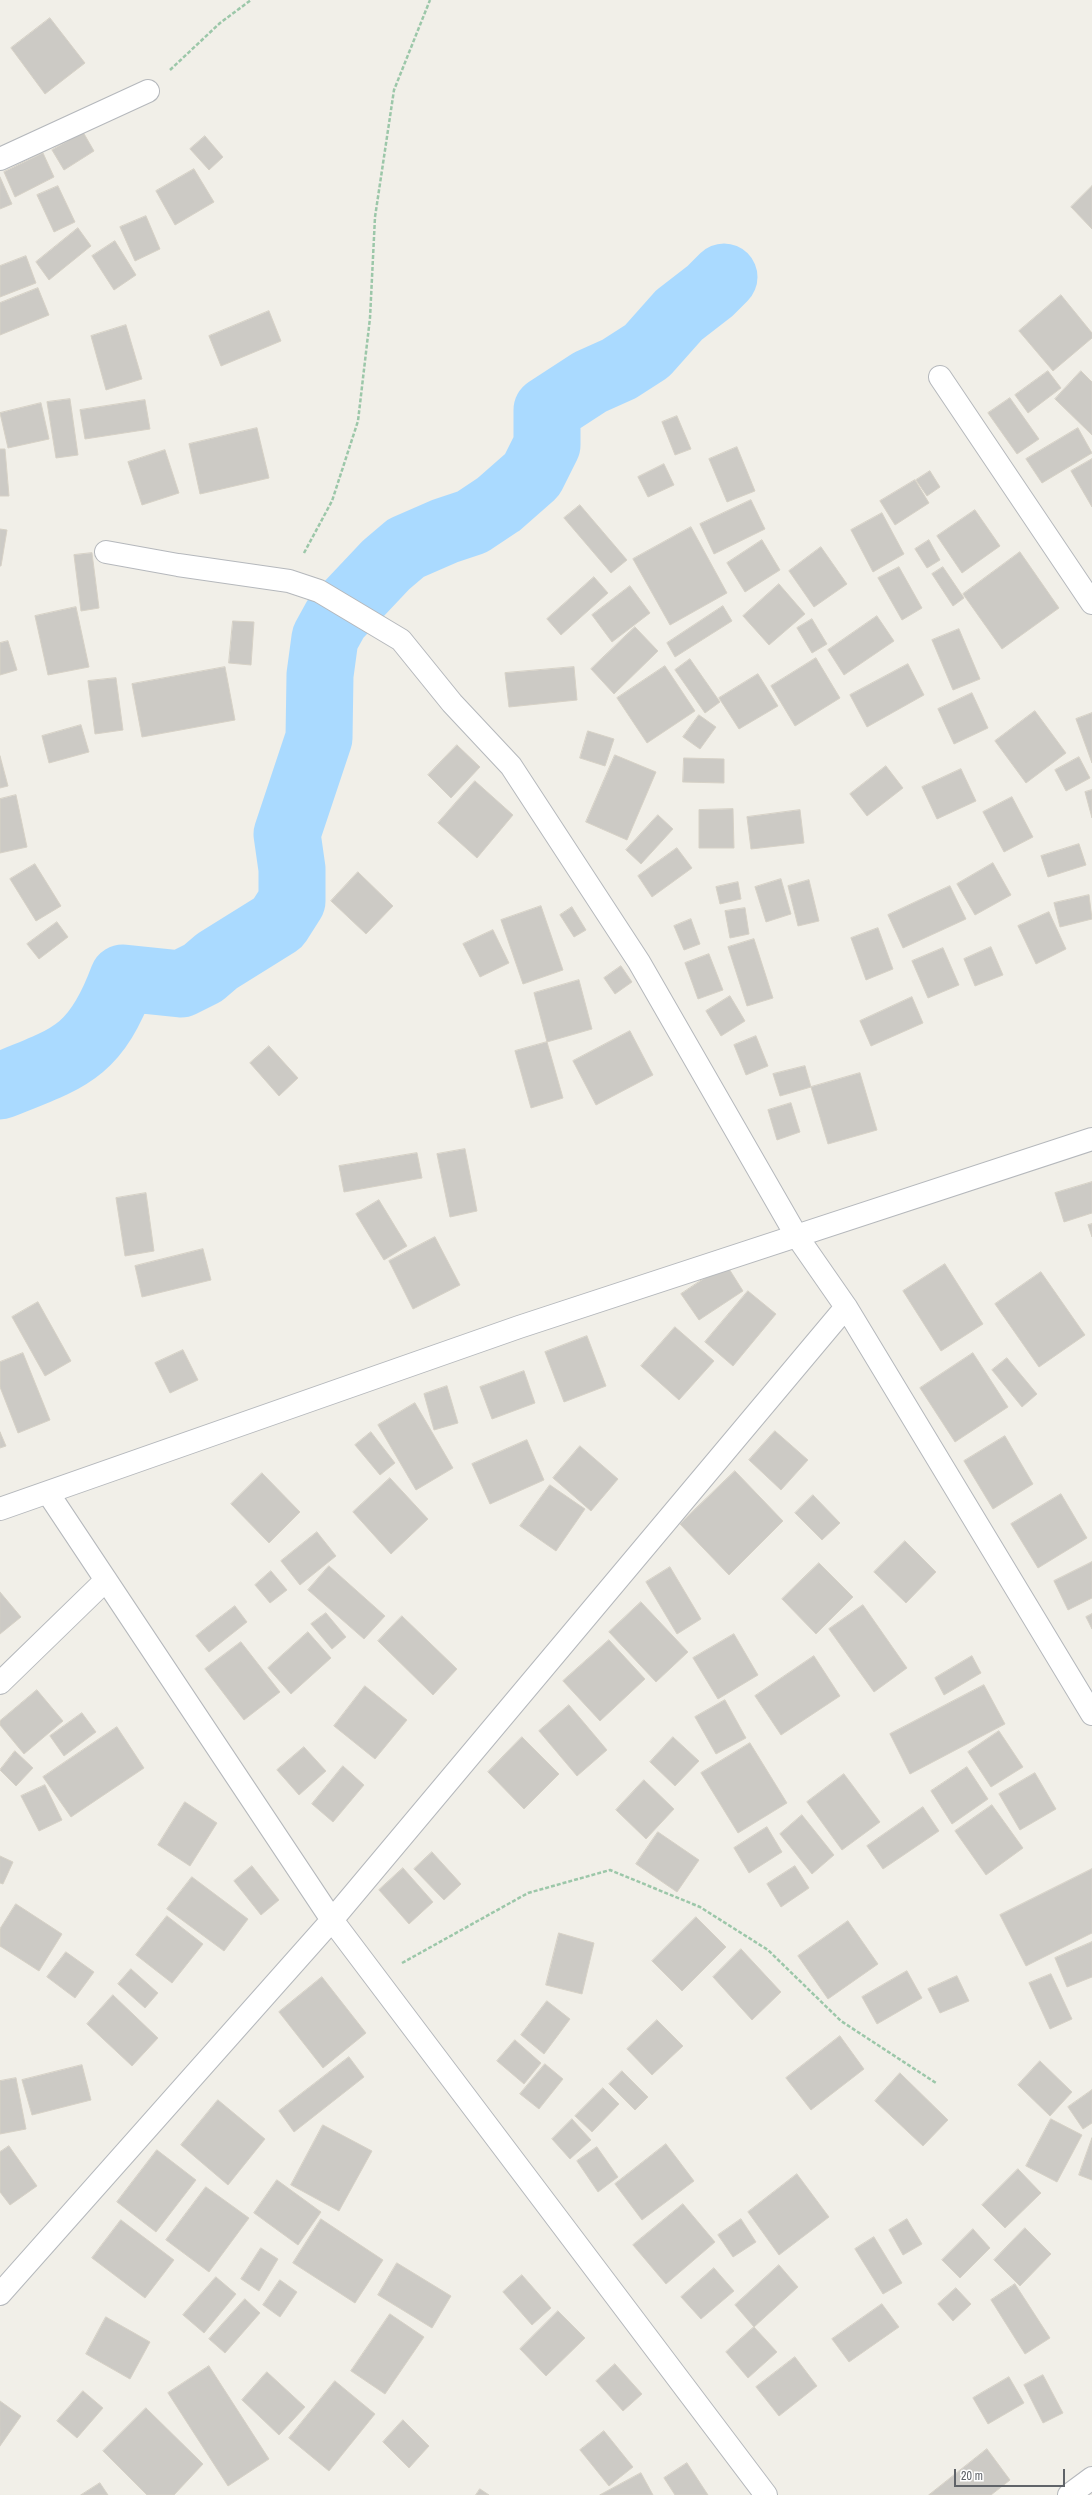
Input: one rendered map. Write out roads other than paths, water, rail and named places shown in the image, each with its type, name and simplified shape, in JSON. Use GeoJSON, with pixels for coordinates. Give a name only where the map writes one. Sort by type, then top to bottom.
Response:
{"type":"FeatureCollection","features":[{"type":"Feature","properties":{"kind":"street"},"geometry":{"type":"LineString","coordinates":[[0,159],[148,91]]}},
{"type":"Feature","properties":{"kind":"street"},"geometry":{"type":"LineString","coordinates":[[940,377],[1092,603]]}},
{"type":"Feature","properties":{"kind":"street"},"geometry":{"type":"LineString","coordinates":[[106,552],[178,565],[289,581],[319,591],[401,640],[452,703],[511,766],[639,962],[796,1235],[846,1306],[1092,1714]]}},
{"type":"Feature","properties":{"kind":"street"},"geometry":{"type":"LineString","coordinates":[[0,1509],[519,1327],[1092,1139]]}},
{"type":"Feature","properties":{"kind":"street"},"geometry":{"type":"LineString","coordinates":[[0,2294],[332,1920],[846,1306]]}},
{"type":"Feature","properties":{"kind":"street"},"geometry":{"type":"LineString","coordinates":[[48,1493],[332,1920],[766,2495]]}},
{"type":"Feature","properties":{"kind":"street"},"geometry":{"type":"LineString","coordinates":[[0,1682],[106,1580]]}},
{"type":"Feature","properties":{"kind":"street"},"geometry":{"type":"LineString","coordinates":[[1069,2495],[1092,2478]]}},
{"type":"Feature","properties":{"kind":"waterway"},"geometry":{"type":"LineString","coordinates":[[0,1086],[45,1068],[77,1050],[90,1038],[102,1023],[113,1003],[123,978],[181,984],[203,973],[217,961],[278,923],[292,901],[292,869],[287,834],[319,738],[320,675],[325,638],[336,618],[386,565],[406,548],[445,531],[472,522],[499,504],[532,475],[547,445],[547,410],[590,382],[619,369],[647,351],[679,315],[710,291],[724,277]]}}]}
